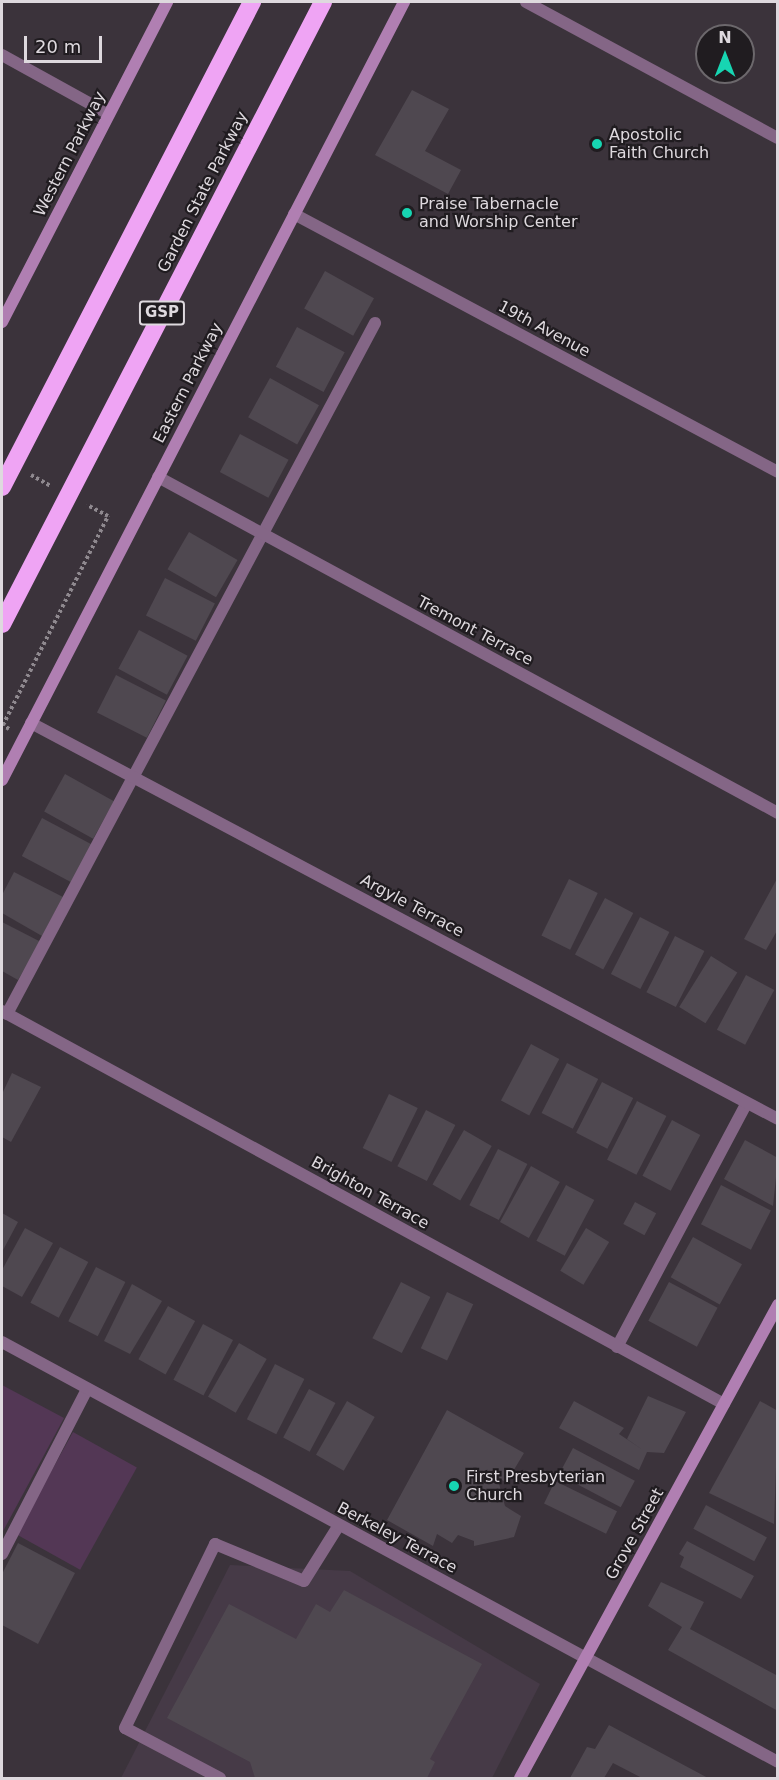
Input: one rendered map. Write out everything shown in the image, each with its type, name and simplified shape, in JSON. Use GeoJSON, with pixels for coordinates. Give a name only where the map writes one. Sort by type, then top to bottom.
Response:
{"type":"FeatureCollection","features":[{"type":"Feature","properties":{"kind":"highway"},"geometry":{"type":"LineString","coordinates":[[2,487],[252,2]]}},
{"type":"Feature","properties":{"kind":"highway","name":"Garden State Parkway"},"geometry":{"type":"LineString","coordinates":[[2,624],[323,2]]}},
{"type":"Feature","properties":{"kind":"main road","name":"Western Parkway"},"geometry":{"type":"LineString","coordinates":[[2,322],[167,2]]}},
{"type":"Feature","properties":{"kind":"main road","name":"Eastern Parkway"},"geometry":{"type":"LineString","coordinates":[[2,780],[404,2]]}},
{"type":"Feature","properties":{"kind":"main road","name":"Grove Street"},"geometry":{"type":"LineString","coordinates":[[520,1779],[777,1305]]}},
{"type":"Feature","properties":{"kind":"street"},"geometry":{"type":"LineString","coordinates":[[526,2],[777,138]]}},
{"type":"Feature","properties":{"kind":"street"},"geometry":{"type":"LineString","coordinates":[[2,55],[109,114]]}},
{"type":"Feature","properties":{"kind":"street","name":"19th Avenue"},"geometry":{"type":"LineString","coordinates":[[294,214],[777,472]]}},
{"type":"Feature","properties":{"kind":"street"},"geometry":{"type":"LineString","coordinates":[[4,1013],[133,777],[375,323]]}},
{"type":"Feature","properties":{"kind":"street","name":"Tremont Terrace"},"geometry":{"type":"LineString","coordinates":[[158,477],[777,813]]}},
{"type":"Feature","properties":{"kind":"street","name":"Argyle Terrace"},"geometry":{"type":"LineString","coordinates":[[31,723],[777,1119]]}},
{"type":"Feature","properties":{"kind":"street","name":"Brighton Terrace"},"geometry":{"type":"LineString","coordinates":[[4,1013],[724,1404]]}},
{"type":"Feature","properties":{"kind":"street"},"geometry":{"type":"LineString","coordinates":[[617,1347],[747,1102]]}},
{"type":"Feature","properties":{"kind":"street","name":"Berkeley Terrace"},"geometry":{"type":"LineString","coordinates":[[2,1342],[777,1762]]}},
{"type":"Feature","properties":{"kind":"street"},"geometry":{"type":"LineString","coordinates":[[2,1554],[87,1389]]}},
{"type":"Feature","properties":{"kind":"street"},"geometry":{"type":"LineString","coordinates":[[220,1779],[125,1728],[215,1544],[304,1581],[339,1525]]}},
{"type":"Feature","properties":{"kind":"path"},"geometry":{"type":"LineString","coordinates":[[24,738],[3,725],[64,603]]}},
{"type":"Feature","properties":{"kind":"shaded area"},"geometry":{"type":"Polygon","coordinates":[[[2,1385],[64,1418],[2,1533],[2,1385]]]}},
{"type":"Feature","properties":{"kind":"shaded area"},"geometry":{"type":"Polygon","coordinates":[[[73,1432],[137,1467],[80,1570],[16,1534],[73,1432]]]}},
{"type":"Feature","properties":{"kind":"shaded area"},"geometry":{"type":"Polygon","coordinates":[[[230,1565],[350,1571],[540,1684],[492,1778],[121,1778],[230,1565]]]}},
{"type":"Feature","properties":{"kind":"building"},"geometry":{"type":"Polygon","coordinates":[[[412,90],[449,109],[425,151],[461,170],[448,194],[375,155],[412,90]]]}},
{"type":"Feature","properties":{"kind":"building"},"geometry":{"type":"Polygon","coordinates":[[[325,271],[374,298],[353,336],[304,309],[325,271]]]}},
{"type":"Feature","properties":{"kind":"building"},"geometry":{"type":"Polygon","coordinates":[[[297,327],[345,352],[324,392],[276,367],[297,327]]]}},
{"type":"Feature","properties":{"kind":"building"},"geometry":{"type":"Polygon","coordinates":[[[270,378],[319,405],[297,445],[248,417],[270,378]]]}},
{"type":"Feature","properties":{"kind":"building"},"geometry":{"type":"Polygon","coordinates":[[[240,434],[289,460],[268,498],[220,472],[240,434]]]}},
{"type":"Feature","properties":{"kind":"building"},"geometry":{"type":"Polygon","coordinates":[[[189,532],[237,560],[216,597],[168,569],[189,532]]]}},
{"type":"Feature","properties":{"kind":"building"},"geometry":{"type":"Polygon","coordinates":[[[165,578],[215,603],[196,641],[146,615],[165,578]]]}},
{"type":"Feature","properties":{"kind":"building"},"geometry":{"type":"Polygon","coordinates":[[[139,630],[188,656],[167,695],[118,669],[139,630]]]}},
{"type":"Feature","properties":{"kind":"building"},"geometry":{"type":"Polygon","coordinates":[[[116,675],[166,700],[147,738],[97,712],[116,675]]]}},
{"type":"Feature","properties":{"kind":"building"},"geometry":{"type":"Polygon","coordinates":[[[65,774],[114,801],[93,839],[44,812],[65,774]]]}},
{"type":"Feature","properties":{"kind":"building"},"geometry":{"type":"Polygon","coordinates":[[[42,818],[92,845],[72,883],[22,856],[42,818]]]}},
{"type":"Feature","properties":{"kind":"building"},"geometry":{"type":"Polygon","coordinates":[[[14,872],[63,897],[42,936],[2,913],[2,895],[14,872]]]}},
{"type":"Feature","properties":{"kind":"building"},"geometry":{"type":"Polygon","coordinates":[[[778,877],[778,929],[766,950],[744,939],[778,877]]]}},
{"type":"Feature","properties":{"kind":"building"},"geometry":{"type":"Polygon","coordinates":[[[569,879],[598,893],[570,950],[541,936],[569,879]]]}},
{"type":"Feature","properties":{"kind":"building"},"geometry":{"type":"Polygon","coordinates":[[[605,898],[633,913],[603,970],[575,955],[605,898]]]}},
{"type":"Feature","properties":{"kind":"building"},"geometry":{"type":"Polygon","coordinates":[[[640,917],[669,932],[640,989],[611,974],[640,917]]]}},
{"type":"Feature","properties":{"kind":"building"},"geometry":{"type":"Polygon","coordinates":[[[2,922],[41,942],[18,980],[2,971],[2,922]]]}},
{"type":"Feature","properties":{"kind":"building"},"geometry":{"type":"Polygon","coordinates":[[[675,936],[704,951],[676,1007],[646,992],[675,936]]]}},
{"type":"Feature","properties":{"kind":"building"},"geometry":{"type":"Polygon","coordinates":[[[711,956],[737,972],[705,1023],[679,1007],[711,956]]]}},
{"type":"Feature","properties":{"kind":"building"},"geometry":{"type":"Polygon","coordinates":[[[746,975],[774,990],[745,1045],[717,1030],[746,975]]]}},
{"type":"Feature","properties":{"kind":"building"},"geometry":{"type":"Polygon","coordinates":[[[531,1044],[559,1059],[529,1116],[501,1101],[531,1044]]]}},
{"type":"Feature","properties":{"kind":"building"},"geometry":{"type":"Polygon","coordinates":[[[567,1063],[598,1079],[573,1129],[542,1113],[567,1063]]]}},
{"type":"Feature","properties":{"kind":"building"},"geometry":{"type":"Polygon","coordinates":[[[12,1073],[41,1087],[11,1142],[2,1137],[2,1094],[12,1073]]]}},
{"type":"Feature","properties":{"kind":"building"},"geometry":{"type":"Polygon","coordinates":[[[602,1082],[633,1098],[607,1149],[576,1133],[602,1082]]]}},
{"type":"Feature","properties":{"kind":"building"},"geometry":{"type":"Polygon","coordinates":[[[389,1094],[418,1108],[391,1162],[363,1148],[389,1094]]]}},
{"type":"Feature","properties":{"kind":"building"},"geometry":{"type":"Polygon","coordinates":[[[637,1101],[666,1116],[636,1175],[607,1160],[637,1101]]]}},
{"type":"Feature","properties":{"kind":"building"},"geometry":{"type":"Polygon","coordinates":[[[426,1110],[455,1125],[427,1181],[397,1166],[426,1110]]]}},
{"type":"Feature","properties":{"kind":"building"},"geometry":{"type":"Polygon","coordinates":[[[672,1120],[700,1135],[671,1191],[642,1176],[672,1120]]]}},
{"type":"Feature","properties":{"kind":"building"},"geometry":{"type":"Polygon","coordinates":[[[464,1130],[492,1146],[460,1201],[433,1185],[464,1130]]]}},
{"type":"Feature","properties":{"kind":"building"},"geometry":{"type":"Polygon","coordinates":[[[745,1140],[778,1158],[773,1206],[724,1179],[745,1140]]]}},
{"type":"Feature","properties":{"kind":"building"},"geometry":{"type":"Polygon","coordinates":[[[498,1149],[527,1164],[499,1220],[469,1205],[498,1149]]]}},
{"type":"Feature","properties":{"kind":"building"},"geometry":{"type":"Polygon","coordinates":[[[531,1166],[560,1182],[529,1238],[500,1222],[531,1166]]]}},
{"type":"Feature","properties":{"kind":"building"},"geometry":{"type":"Polygon","coordinates":[[[566,1185],[594,1200],[565,1256],[536,1241],[566,1185]]]}},
{"type":"Feature","properties":{"kind":"building"},"geometry":{"type":"Polygon","coordinates":[[[721,1185],[771,1210],[751,1250],[701,1224],[721,1185]]]}},
{"type":"Feature","properties":{"kind":"building"},"geometry":{"type":"Polygon","coordinates":[[[635,1202],[656,1213],[644,1235],[623,1224],[635,1202]]]}},
{"type":"Feature","properties":{"kind":"building"},"geometry":{"type":"Polygon","coordinates":[[[2,1213],[18,1222],[2,1252],[2,1213]]]}},
{"type":"Feature","properties":{"kind":"building"},"geometry":{"type":"Polygon","coordinates":[[[25,1228],[53,1243],[22,1297],[2,1286],[2,1270],[25,1228]]]}},
{"type":"Feature","properties":{"kind":"building"},"geometry":{"type":"Polygon","coordinates":[[[586,1228],[609,1242],[583,1285],[560,1271],[586,1228]]]}},
{"type":"Feature","properties":{"kind":"building"},"geometry":{"type":"Polygon","coordinates":[[[693,1237],[742,1264],[720,1304],[671,1277],[693,1237]]]}},
{"type":"Feature","properties":{"kind":"building"},"geometry":{"type":"Polygon","coordinates":[[[60,1247],[88,1262],[59,1318],[30,1303],[60,1247]]]}},
{"type":"Feature","properties":{"kind":"building"},"geometry":{"type":"Polygon","coordinates":[[[96,1267],[125,1282],[98,1336],[68,1321],[96,1267]]]}},
{"type":"Feature","properties":{"kind":"building"},"geometry":{"type":"Polygon","coordinates":[[[401,1282],[430,1297],[402,1353],[372,1338],[401,1282]]]}},
{"type":"Feature","properties":{"kind":"building"},"geometry":{"type":"Polygon","coordinates":[[[669,1282],[718,1308],[697,1347],[648,1321],[669,1282]]]}},
{"type":"Feature","properties":{"kind":"building"},"geometry":{"type":"Polygon","coordinates":[[[132,1284],[162,1301],[130,1354],[104,1341],[132,1284]]]}},
{"type":"Feature","properties":{"kind":"building"},"geometry":{"type":"Polygon","coordinates":[[[447,1292],[473,1304],[447,1360],[421,1348],[447,1292]]]}},
{"type":"Feature","properties":{"kind":"building"},"geometry":{"type":"Polygon","coordinates":[[[168,1306],[195,1321],[166,1374],[138,1359],[168,1306]]]}},
{"type":"Feature","properties":{"kind":"building"},"geometry":{"type":"Polygon","coordinates":[[[203,1324],[233,1340],[203,1396],[173,1380],[203,1324]]]}},
{"type":"Feature","properties":{"kind":"building"},"geometry":{"type":"Polygon","coordinates":[[[239,1343],[267,1359],[236,1413],[208,1397],[239,1343]]]}},
{"type":"Feature","properties":{"kind":"building"},"geometry":{"type":"Polygon","coordinates":[[[275,1364],[304,1379],[276,1434],[247,1419],[275,1364]]]}},
{"type":"Feature","properties":{"kind":"building"},"geometry":{"type":"Polygon","coordinates":[[[309,1389],[335,1403],[310,1452],[283,1438],[309,1389]]]}},
{"type":"Feature","properties":{"kind":"building"},"geometry":{"type":"Polygon","coordinates":[[[648,1396],[686,1412],[664,1453],[647,1452],[639,1470],[559,1428],[574,1401],[624,1428],[619,1434],[643,1450],[627,1439],[648,1396]]]}},
{"type":"Feature","properties":{"kind":"building"},"geometry":{"type":"Polygon","coordinates":[[[347,1401],[375,1417],[344,1471],[316,1455],[347,1401]]]}},
{"type":"Feature","properties":{"kind":"building"},"geometry":{"type":"Polygon","coordinates":[[[760,1401],[778,1411],[774,1524],[709,1493],[760,1401]]]}},
{"type":"Feature","properties":{"kind":"building"},"geometry":{"type":"Polygon","coordinates":[[[447,1410],[524,1453],[506,1483],[497,1476],[505,1506],[521,1516],[514,1537],[474,1546],[474,1541],[458,1535],[452,1543],[437,1534],[433,1546],[387,1520],[447,1410]]]}},
{"type":"Feature","properties":{"kind":"building"},"geometry":{"type":"Polygon","coordinates":[[[573,1448],[635,1481],[621,1507],[559,1474],[573,1448]]]}},
{"type":"Feature","properties":{"kind":"building"},"geometry":{"type":"Polygon","coordinates":[[[555,1481],[617,1511],[606,1534],[544,1503],[555,1481]]]}},
{"type":"Feature","properties":{"kind":"building"},"geometry":{"type":"Polygon","coordinates":[[[706,1505],[767,1537],[754,1561],[693,1529],[706,1505]]]}},
{"type":"Feature","properties":{"kind":"building"},"geometry":{"type":"Polygon","coordinates":[[[687,1541],[754,1576],[741,1599],[680,1567],[684,1557],[679,1554],[687,1541]]]}},
{"type":"Feature","properties":{"kind":"building"},"geometry":{"type":"Polygon","coordinates":[[[18,1543],[75,1573],[38,1644],[2,1625],[2,1574],[18,1543]]]}},
{"type":"Feature","properties":{"kind":"building"},"geometry":{"type":"Polygon","coordinates":[[[661,1582],[704,1602],[690,1629],[778,1676],[778,1711],[668,1650],[682,1627],[648,1606],[661,1582]]]}},
{"type":"Feature","properties":{"kind":"building"},"geometry":{"type":"Polygon","coordinates":[[[344,1590],[482,1664],[430,1759],[435,1762],[427,1778],[255,1778],[250,1762],[167,1718],[229,1604],[296,1639],[316,1604],[330,1612],[344,1590]]]}},
{"type":"Feature","properties":{"kind":"building"},"geometry":{"type":"Polygon","coordinates":[[[609,1725],[708,1778],[642,1778],[613,1763],[604,1778],[570,1778],[587,1747],[595,1749],[609,1725]]]}},
{"type":"Feature","properties":{"kind":"place","name":"Apostolic Faith Church"},"geometry":{"type":"Point","coordinates":[597,144]}},
{"type":"Feature","properties":{"kind":"place","name":"Praise Tabernacle and Worship Center"},"geometry":{"type":"Point","coordinates":[407,213]}},
{"type":"Feature","properties":{"kind":"place","name":"First Presbyterian Church"},"geometry":{"type":"Point","coordinates":[454,1486]}}]}
